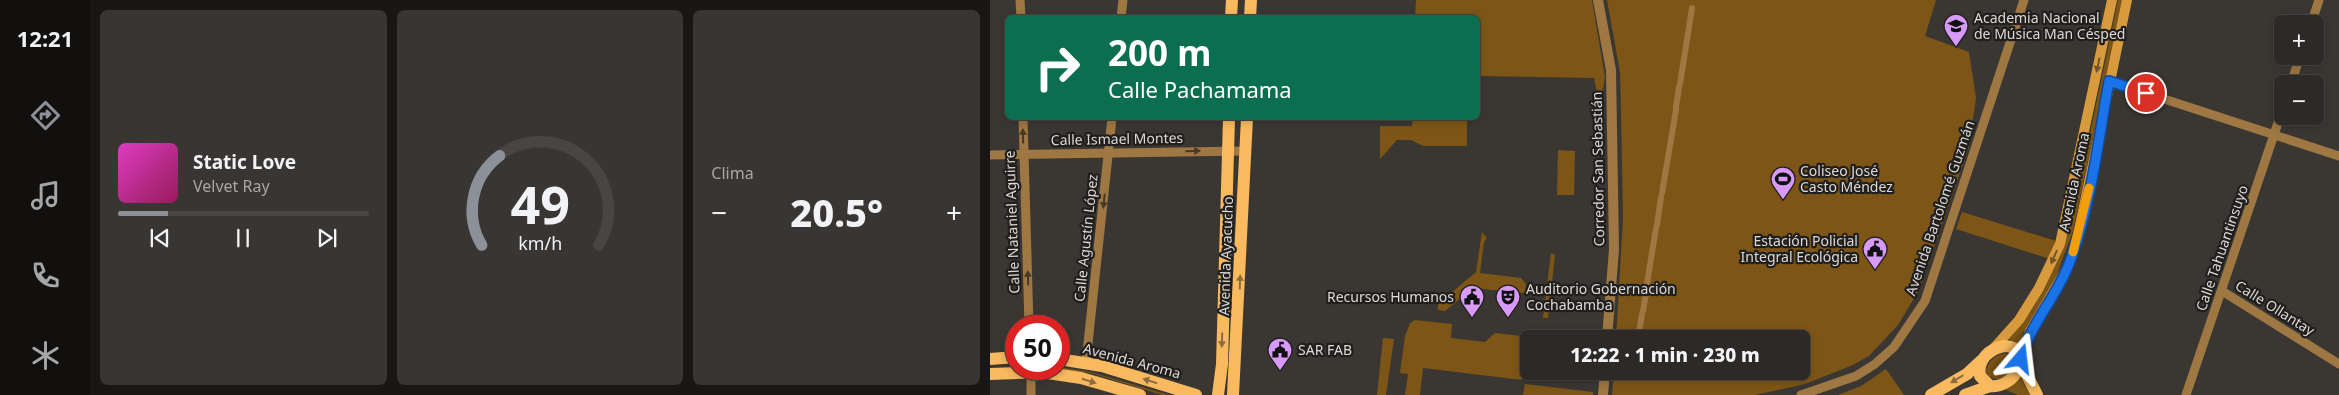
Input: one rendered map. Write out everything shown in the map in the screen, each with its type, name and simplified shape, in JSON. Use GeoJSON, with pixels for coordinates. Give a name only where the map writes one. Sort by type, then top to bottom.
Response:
{"type":"FeatureCollection","features":[{"type":"Feature","properties":{"kind":"main road"},"geometry":{"type":"LineString","coordinates":[[1231,15],[1232,0]]}},
{"type":"Feature","properties":{"kind":"main road"},"geometry":{"type":"LineString","coordinates":[[1250,15],[1251,0]]}},
{"type":"Feature","properties":{"kind":"main road","name":"Avenida Aroma"},"geometry":{"type":"LineString","coordinates":[[1993,349],[2019,320],[2039,288],[2060,244],[2112,0]]}},
{"type":"Feature","properties":{"kind":"main road","name":"Avenida Aroma"},"geometry":{"type":"LineString","coordinates":[[2021,361],[2030,331],[2068,266],[2077,240],[2109,81],[2128,0]]}},
{"type":"Feature","properties":{"kind":"main road","name":"Avenida Ayacucho"},"geometry":{"type":"LineString","coordinates":[[1218,395],[1222,364],[1229,120]]}},
{"type":"Feature","properties":{"kind":"main road","name":"Avenida Ayacucho"},"geometry":{"type":"LineString","coordinates":[[1233,395],[1247,120]]}},
{"type":"Feature","properties":{"kind":"main road"},"geometry":{"type":"LineString","coordinates":[[1931,395],[1966,374],[1993,349],[2004,346],[2018,352],[2037,395]]}},
{"type":"Feature","properties":{"kind":"main road"},"geometry":{"type":"LineString","coordinates":[[990,359],[1005,358]]}},
{"type":"Feature","properties":{"kind":"main road","name":"Avenida Aroma"},"geometry":{"type":"LineString","coordinates":[[1070,360],[1086,362],[1196,395]]}},
{"type":"Feature","properties":{"kind":"main road"},"geometry":{"type":"LineString","coordinates":[[1981,361],[1980,376],[1992,387],[2006,395]]}},
{"type":"Feature","properties":{"kind":"main road"},"geometry":{"type":"LineString","coordinates":[[1965,395],[2010,380],[2017,373],[2021,361]]}},
{"type":"Feature","properties":{"kind":"main road"},"geometry":{"type":"LineString","coordinates":[[990,374],[1005,373]]}},
{"type":"Feature","properties":{"kind":"main road"},"geometry":{"type":"LineString","coordinates":[[1070,376],[1140,395]]}},
{"type":"Feature","properties":{"kind":"street"},"geometry":{"type":"LineString","coordinates":[[1020,0],[1021,15]]}},
{"type":"Feature","properties":{"kind":"street"},"geometry":{"type":"LineString","coordinates":[[1121,15],[1123,0]]}},
{"type":"Feature","properties":{"kind":"street","name":"Corredor San Sebastián"},"geometry":{"type":"LineString","coordinates":[[1598,0],[1611,70],[1614,249],[1608,330]]}},
{"type":"Feature","properties":{"kind":"street","name":"Avenida Bartolomé Guzmán"},"geometry":{"type":"LineString","coordinates":[[1801,395],[1849,379],[1875,364],[1894,347],[1925,301],[2024,0]]}},
{"type":"Feature","properties":{"kind":"street"},"geometry":{"type":"LineString","coordinates":[[2314,15],[2318,0]]}},
{"type":"Feature","properties":{"kind":"street"},"geometry":{"type":"LineString","coordinates":[[1640,330],[1692,4]]}},
{"type":"Feature","properties":{"kind":"street"},"geometry":{"type":"LineString","coordinates":[[2109,81],[2339,156]]}},
{"type":"Feature","properties":{"kind":"street","name":"Calle Nataniel Aguirre"},"geometry":{"type":"LineString","coordinates":[[1023,120],[1029,315]]}},
{"type":"Feature","properties":{"kind":"street","name":"Calle Agustín López"},"geometry":{"type":"LineString","coordinates":[[1086,362],[1112,120]]}},
{"type":"Feature","properties":{"kind":"street","name":"Calle Tahuantinsuyo"},"geometry":{"type":"LineString","coordinates":[[2186,395],[2278,125]]}},
{"type":"Feature","properties":{"kind":"street","name":"Calle Ismael Montes"},"geometry":{"type":"LineString","coordinates":[[990,155],[1245,151]]}},
{"type":"Feature","properties":{"kind":"street","name":"Calle Ollantay"},"geometry":{"type":"LineString","coordinates":[[2222,291],[2339,364]]}},
{"type":"Feature","properties":{"kind":"street"},"geometry":{"type":"LineString","coordinates":[[1031,380],[1031,395]]}},
{"type":"Feature","properties":{"kind":"street"},"geometry":{"type":"LineString","coordinates":[[1603,395],[1604,380]]}},
{"type":"Feature","properties":{"kind":"shaded area"},"geometry":{"type":"Polygon","coordinates":[[[1416,0],[1592,0],[1605,77],[1600,106],[1594,78],[1480,76],[1480,15],[1415,15],[1416,0]]]}},
{"type":"Feature","properties":{"kind":"shaded area"},"geometry":{"type":"Polygon","coordinates":[[[1607,0],[1936,0],[1925,36],[1969,52],[1976,98],[1969,147],[1919,290],[1898,325],[1869,356],[1853,365],[1805,384],[1755,395],[1612,395],[1613,380],[1810,380],[1810,330],[1617,330],[1623,218],[1620,72],[1607,0]]]}},
{"type":"Feature","properties":{"kind":"shaded area"},"geometry":{"type":"Polygon","coordinates":[[[2118,0],[2122,0],[2073,231],[2056,277],[2023,333],[2021,345],[2008,339],[2029,314],[2045,288],[2066,238],[2073,214],[2118,0]]]}},
{"type":"Feature","properties":{"kind":"shaded area"},"geometry":{"type":"Polygon","coordinates":[[[1413,120],[1467,120],[1467,146],[1423,146],[1411,140],[1397,140],[1380,159],[1380,126],[1412,126],[1413,120]]]}},
{"type":"Feature","properties":{"kind":"shaded area"},"geometry":{"type":"Polygon","coordinates":[[[1558,150],[1575,151],[1574,195],[1557,195],[1558,150]]]}},
{"type":"Feature","properties":{"kind":"shaded area"},"geometry":{"type":"Polygon","coordinates":[[[1962,212],[2056,241],[2050,259],[1956,229],[1962,212]]]}},
{"type":"Feature","properties":{"kind":"shaded area"},"geometry":{"type":"Polygon","coordinates":[[[1482,232],[1487,238],[1484,242],[1480,273],[1521,278],[1526,284],[1525,293],[1473,288],[1445,311],[1438,310],[1438,304],[1476,272],[1482,232]]]}},
{"type":"Feature","properties":{"kind":"shaded area"},"geometry":{"type":"Polygon","coordinates":[[[1551,253],[1555,255],[1548,318],[1543,318],[1551,253]]]}},
{"type":"Feature","properties":{"kind":"shaded area"},"geometry":{"type":"Polygon","coordinates":[[[1415,320],[1452,324],[1451,338],[1485,342],[1495,333],[1520,336],[1520,380],[1423,368],[1420,395],[1405,395],[1408,374],[1400,373],[1405,336],[1410,323],[1415,320]]]}},
{"type":"Feature","properties":{"kind":"shaded area"},"geometry":{"type":"Polygon","coordinates":[[[1383,338],[1394,339],[1386,395],[1377,395],[1383,338]]]}},
{"type":"Feature","properties":{"kind":"shaded area"},"geometry":{"type":"Polygon","coordinates":[[[2005,353],[2013,359],[2013,364],[2008,374],[2000,379],[1990,377],[1986,373],[1989,363],[2005,353]]]}},
{"type":"Feature","properties":{"kind":"shaded area"},"geometry":{"type":"Polygon","coordinates":[[[1070,369],[1091,372],[1169,395],[1162,395],[1091,373],[1070,371],[1070,369]]]}},
{"type":"Feature","properties":{"kind":"shaded area"},"geometry":{"type":"Polygon","coordinates":[[[1886,369],[1904,395],[1838,395],[1861,386],[1886,369]]]}},
{"type":"Feature","properties":{"kind":"shaded area"},"geometry":{"type":"Polygon","coordinates":[[[2021,378],[2030,395],[2018,395],[2006,390],[2021,378]]]}},
{"type":"Feature","properties":{"kind":"shaded area"},"geometry":{"type":"Polygon","coordinates":[[[1525,384],[1593,392],[1593,395],[1523,395],[1525,384]]]}},
{"type":"Feature","properties":{"kind":"slow traffic"},"geometry":{"type":"LineString","coordinates":[[2073,252],[2089,188]]}},
{"type":"Feature","properties":{"kind":"place","name":"Academia Nacional de Música Man Césped"},"geometry":{"type":"Point","coordinates":[1956,47]}},
{"type":"Feature","properties":{"kind":"place","name":"Coliseo José Casto Méndez"},"geometry":{"type":"Point","coordinates":[1783,200]}},
{"type":"Feature","properties":{"kind":"place","name":"Estación Policial Integral Ecológica"},"geometry":{"type":"Point","coordinates":[1875,270]}},
{"type":"Feature","properties":{"kind":"place","name":"Recursos Humanos"},"geometry":{"type":"Point","coordinates":[1472,318]}},
{"type":"Feature","properties":{"kind":"place","name":"Auditorio Gobernación Cochabamba"},"geometry":{"type":"Point","coordinates":[1508,318]}},
{"type":"Feature","properties":{"kind":"place","name":"SAR FAB"},"geometry":{"type":"Point","coordinates":[1280,371]}},
{"type":"Feature","properties":{"kind":"route"},"geometry":{"type":"LineString","coordinates":[[2021,359],[2030,331],[2068,266],[2077,240],[2109,81],[2146,93]]}}]}
